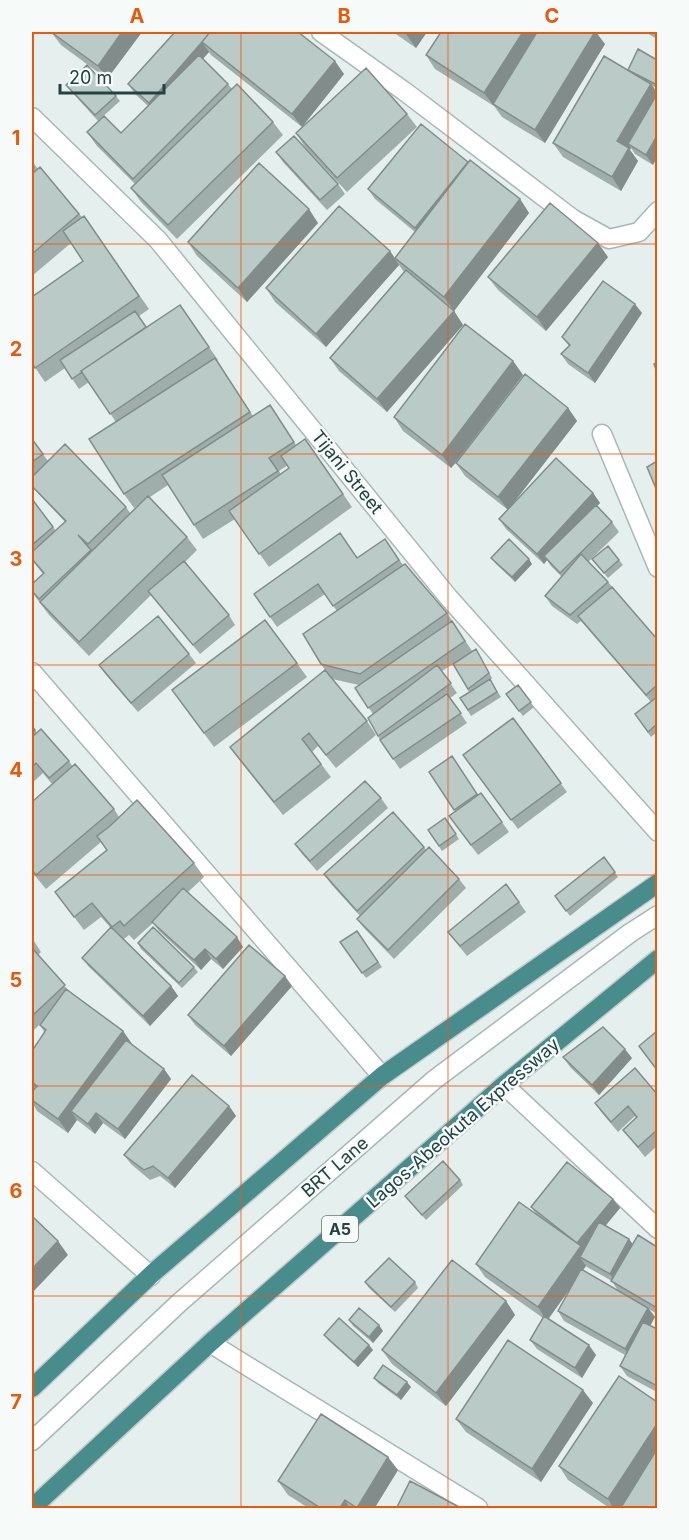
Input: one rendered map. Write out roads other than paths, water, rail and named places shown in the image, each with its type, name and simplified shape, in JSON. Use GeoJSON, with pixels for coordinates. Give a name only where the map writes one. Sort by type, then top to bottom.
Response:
{"type":"FeatureCollection","features":[{"type":"Feature","properties":{"kind":"highway"},"geometry":{"type":"LineString","coordinates":[[32,1388],[151,1276],[382,1076],[657,883]]}},
{"type":"Feature","properties":{"kind":"highway","name":"Lagos-Abeokuta Expressway"},"geometry":{"type":"LineString","coordinates":[[32,1508],[210,1343],[504,1084],[657,959]]}},
{"type":"Feature","properties":{"kind":"street"},"geometry":{"type":"LineString","coordinates":[[321,32],[404,91],[573,219],[609,239],[639,232],[657,211]]}},
{"type":"Feature","properties":{"kind":"street","name":"Tijani Street"},"geometry":{"type":"LineString","coordinates":[[32,117],[158,240],[449,598],[657,832]]}},
{"type":"Feature","properties":{"kind":"street"},"geometry":{"type":"LineString","coordinates":[[602,434],[657,568]]}},
{"type":"Feature","properties":{"kind":"street"},"geometry":{"type":"LineString","coordinates":[[32,672],[382,1076]]}},
{"type":"Feature","properties":{"kind":"street","name":"BRT Lane"},"geometry":{"type":"LineString","coordinates":[[32,1441],[179,1303],[434,1080],[657,915]]}},
{"type":"Feature","properties":{"kind":"street"},"geometry":{"type":"LineString","coordinates":[[504,1084],[657,1229]]}},
{"type":"Feature","properties":{"kind":"street"},"geometry":{"type":"LineString","coordinates":[[32,1171],[151,1276]]}},
{"type":"Feature","properties":{"kind":"street"},"geometry":{"type":"LineString","coordinates":[[210,1343],[478,1509]]}}]}
